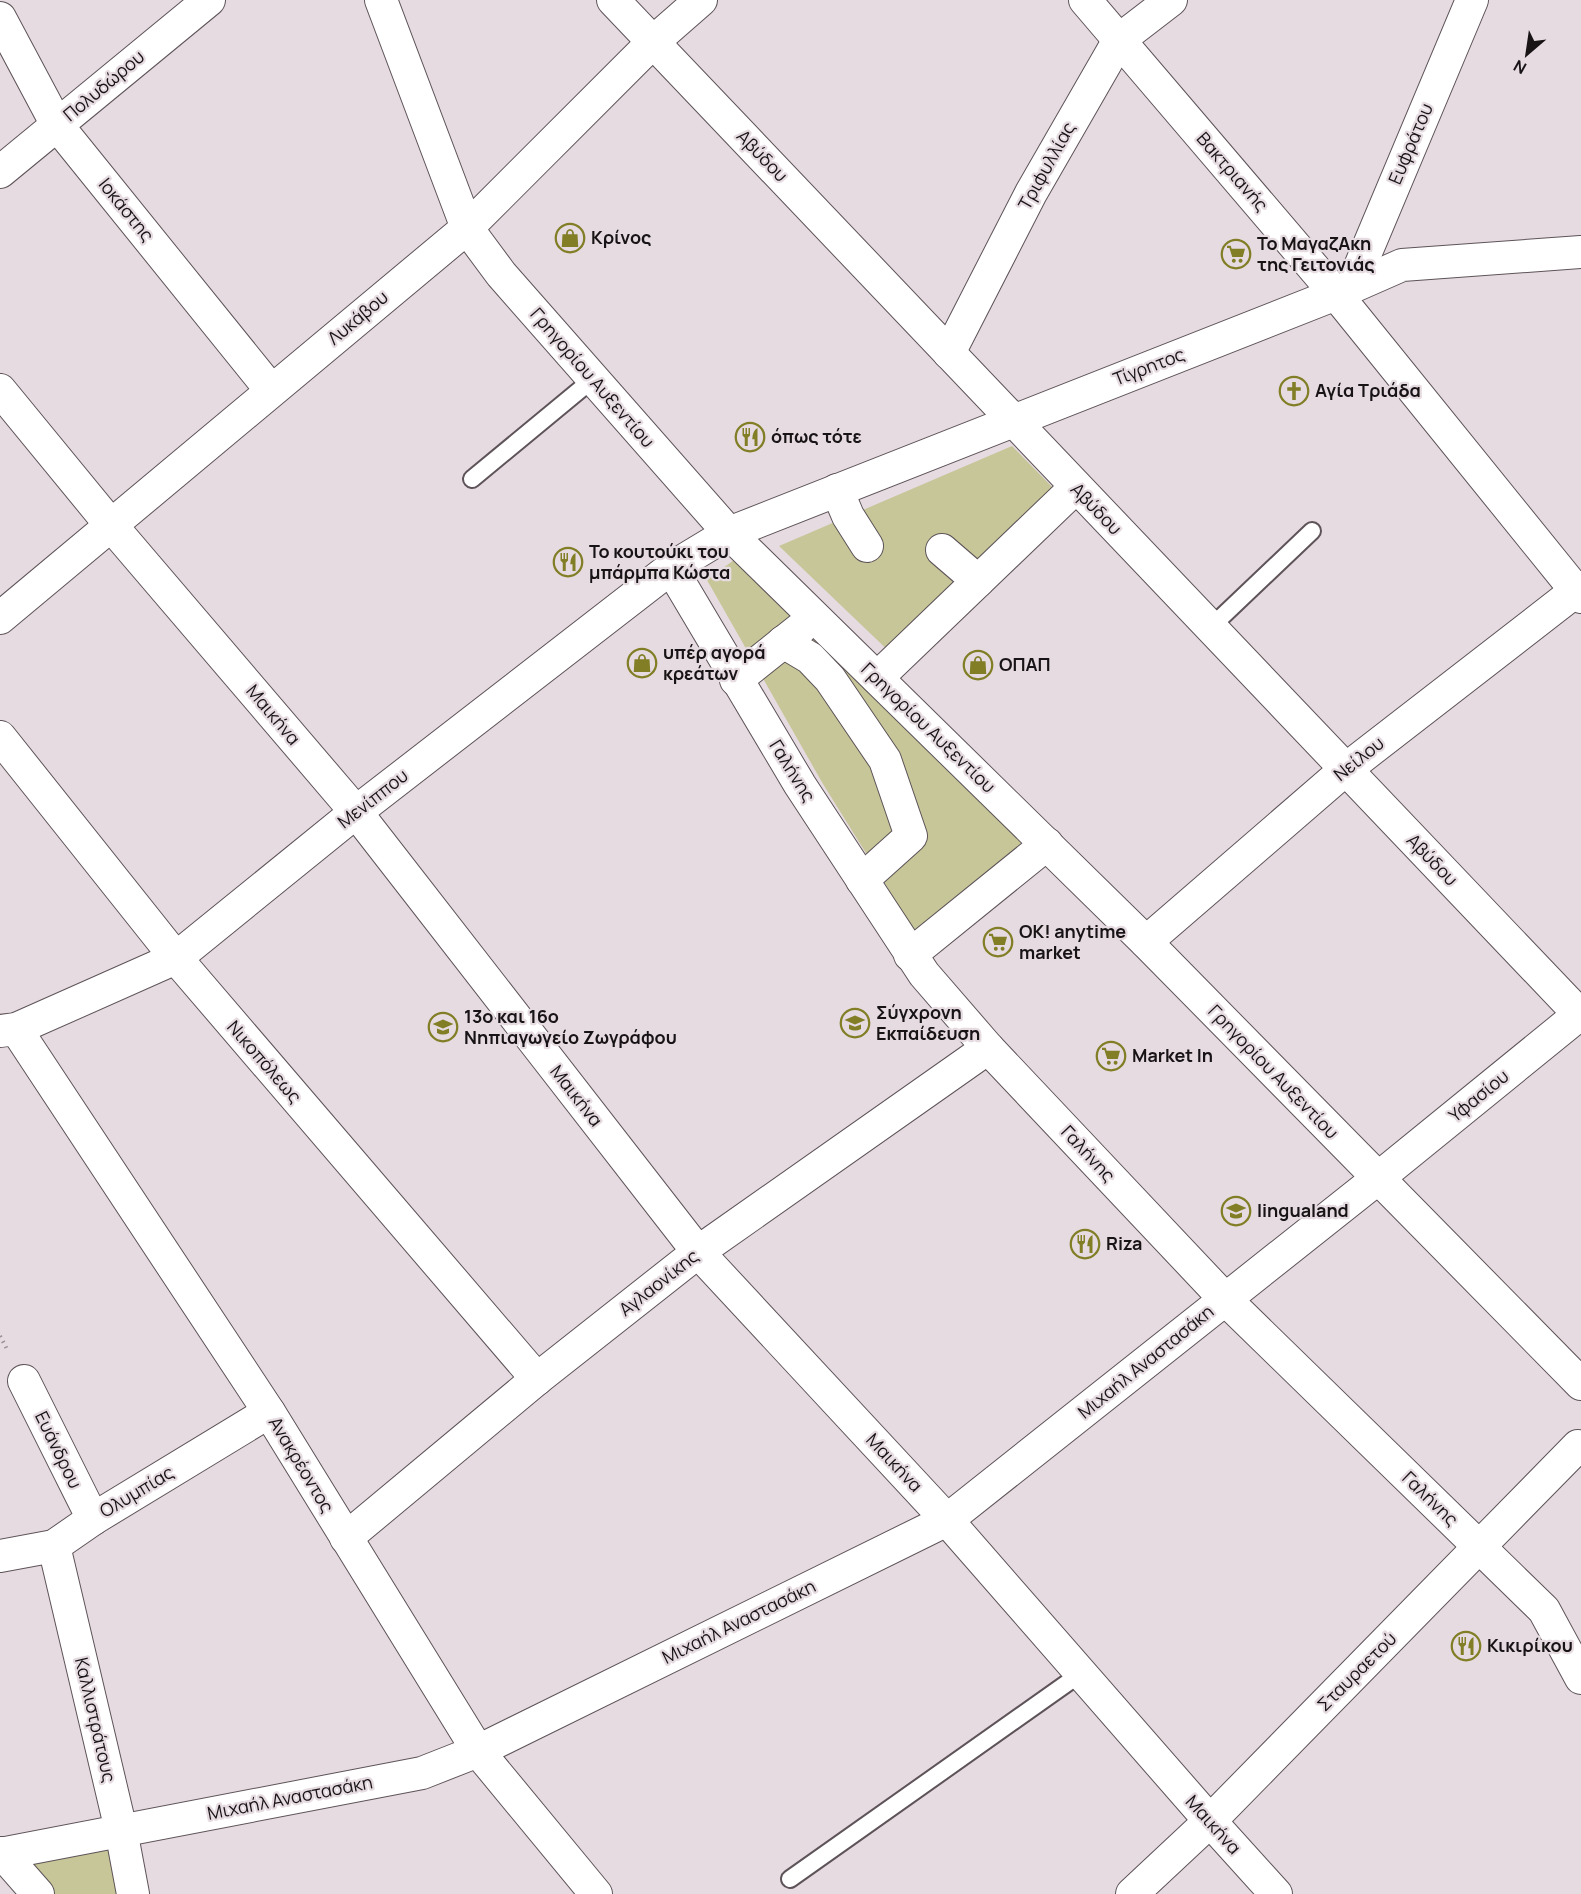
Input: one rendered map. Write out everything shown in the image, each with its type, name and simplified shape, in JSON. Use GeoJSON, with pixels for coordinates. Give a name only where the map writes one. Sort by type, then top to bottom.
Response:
{"type":"FeatureCollection","features":[{"type":"Feature","properties":{"kind":"street","name":"Πολυδώρου"},"geometry":{"type":"LineString","coordinates":[[0,172],[209,0]]}},
{"type":"Feature","properties":{"kind":"street","name":"Γρηγορίου Αυξεντίου"},"geometry":{"type":"LineString","coordinates":[[381,0],[466,228],[501,274],[729,533],[1146,942],[1581,1384]]}},
{"type":"Feature","properties":{"kind":"street","name":"Αβύδου"},"geometry":{"type":"LineString","coordinates":[[613,0],[1580,1015]]}},
{"type":"Feature","properties":{"kind":"street","name":"Λυκάβου"},"geometry":{"type":"LineString","coordinates":[[0,618],[466,228],[653,42],[701,0]]}},
{"type":"Feature","properties":{"kind":"street","name":"Βακτριανής"},"geometry":{"type":"LineString","coordinates":[[1085,0],[1344,291],[1579,592]]}},
{"type":"Feature","properties":{"kind":"street","name":"Τριφυλλίας"},"geometry":{"type":"LineString","coordinates":[[949,353],[1031,193],[1119,40],[1171,0]]}},
{"type":"Feature","properties":{"kind":"street","name":"Ευφράτου"},"geometry":{"type":"LineString","coordinates":[[1344,291],[1472,0]]}},
{"type":"Feature","properties":{"kind":"street","name":"Ιοκάστης"},"geometry":{"type":"LineString","coordinates":[[0,18],[57,126],[271,390]]}},
{"type":"Feature","properties":{"kind":"street","name":"Τίγρητος"},"geometry":{"type":"LineString","coordinates":[[729,533],[1344,291],[1402,266],[1581,252]]}},
{"type":"Feature","properties":{"kind":"street","name":"Μαικήνα"},"geometry":{"type":"LineString","coordinates":[[0,390],[356,812],[698,1252],[947,1520],[1080,1674],[1276,1894]]}},
{"type":"Feature","properties":{"kind":"street"},"geometry":{"type":"LineString","coordinates":[[877,678],[1076,487]]}},
{"type":"Feature","properties":{"kind":"street"},"geometry":{"type":"LineString","coordinates":[[837,490],[848,516],[867,546]]}},
{"type":"Feature","properties":{"kind":"street","name":"Μενίππου"},"geometry":{"type":"LineString","coordinates":[[8,1030],[176,958],[356,812],[671,568],[729,533]]}},
{"type":"Feature","properties":{"kind":"street"},"geometry":{"type":"LineString","coordinates":[[942,550],[978,581]]}},
{"type":"Feature","properties":{"kind":"street","name":"Γαλήνης"},"geometry":{"type":"LineString","coordinates":[[671,568],[800,785],[924,974],[988,1048],[1225,1299],[1544,1610],[1581,1678]]}},
{"type":"Feature","properties":{"kind":"street","name":"Νείλου"},"geometry":{"type":"LineString","coordinates":[[1146,942],[1346,770],[1579,592]]}},
{"type":"Feature","properties":{"kind":"street"},"geometry":{"type":"LineString","coordinates":[[736,680],[815,617]]}},
{"type":"Feature","properties":{"kind":"street"},"geometry":{"type":"LineString","coordinates":[[783,642],[810,658],[830,679],[885,760],[911,836],[862,880]]}},
{"type":"Feature","properties":{"kind":"street","name":"Νικοπόλεως"},"geometry":{"type":"LineString","coordinates":[[0,737],[176,958],[537,1379]]}},
{"type":"Feature","properties":{"kind":"street"},"geometry":{"type":"LineString","coordinates":[[910,955],[1047,844]]}},
{"type":"Feature","properties":{"kind":"street","name":"Υφασίου"},"geometry":{"type":"LineString","coordinates":[[1377,1179],[1580,1015]]}},
{"type":"Feature","properties":{"kind":"street","name":"Ανακρέοντος"},"geometry":{"type":"LineString","coordinates":[[8,1030],[269,1412],[478,1751],[596,1894]]}},
{"type":"Feature","properties":{"kind":"street","name":"Αγλαονίκης"},"geometry":{"type":"LineString","coordinates":[[346,1538],[537,1379],[698,1252],[988,1048]]}},
{"type":"Feature","properties":{"kind":"street","name":"Μιχαήλ Αναστασάκη"},"geometry":{"type":"LineString","coordinates":[[1,1853],[422,1773],[478,1751],[947,1520],[1377,1179]]}},
{"type":"Feature","properties":{"kind":"street","name":"Ευάνδρου"},"geometry":{"type":"LineString","coordinates":[[24,1381],[93,1519]]}},
{"type":"Feature","properties":{"kind":"street","name":"Ολυμπίας"},"geometry":{"type":"LineString","coordinates":[[0,1556],[54,1546],[93,1519],[269,1412]]}},
{"type":"Feature","properties":{"kind":"street","name":"Σταυραετού"},"geometry":{"type":"LineString","coordinates":[[1132,1894],[1210,1821],[1578,1446]]}},
{"type":"Feature","properties":{"kind":"street","name":"Καλλιστράτους"},"geometry":{"type":"LineString","coordinates":[[54,1546],[121,1830],[133,1894]]}},
{"type":"Feature","properties":{"kind":"street"},"geometry":{"type":"LineString","coordinates":[[1,1853],[38,1894]]}},
{"type":"Feature","properties":{"kind":"lane"},"geometry":{"type":"LineString","coordinates":[[472,479],[593,379]]}},
{"type":"Feature","properties":{"kind":"lane"},"geometry":{"type":"LineString","coordinates":[[1210,628],[1312,531]]}},
{"type":"Feature","properties":{"kind":"lane"},"geometry":{"type":"LineString","coordinates":[[790,1879],[1080,1674]]}},
{"type":"Feature","properties":{"kind":"green space"},"geometry":{"type":"Polygon","coordinates":[[[1012,446],[1064,499],[897,659],[779,546],[1012,446]]]}},
{"type":"Feature","properties":{"kind":"green space"},"geometry":{"type":"Polygon","coordinates":[[[738,557],[1032,848],[920,940],[823,784],[707,580],[738,557]]]}},
{"type":"Feature","properties":{"kind":"green space"},"geometry":{"type":"Polygon","coordinates":[[[111,1845],[121,1894],[50,1894],[19,1859],[111,1845]]]}},
{"type":"Feature","properties":{"kind":"place","name":"Κρίνος"},"geometry":{"type":"Point","coordinates":[570,238]}},
{"type":"Feature","properties":{"kind":"place","name":"Το ΜαγαζΑκη της Γειτονιάς"},"geometry":{"type":"Point","coordinates":[1236,254]}},
{"type":"Feature","properties":{"kind":"place","name":"Αγία Τριάδα"},"geometry":{"type":"Point","coordinates":[1294,391]}},
{"type":"Feature","properties":{"kind":"place","name":"όπως τότε"},"geometry":{"type":"Point","coordinates":[750,437]}},
{"type":"Feature","properties":{"kind":"place","name":"Το κουτούκι του μπάρμπα Κώστα"},"geometry":{"type":"Point","coordinates":[568,562]}},
{"type":"Feature","properties":{"kind":"place","name":"υπέρ αγορά κρεάτων"},"geometry":{"type":"Point","coordinates":[642,663]}},
{"type":"Feature","properties":{"kind":"place","name":"ΟΠΑΠ"},"geometry":{"type":"Point","coordinates":[978,665]}},
{"type":"Feature","properties":{"kind":"place","name":"OK! anytime market"},"geometry":{"type":"Point","coordinates":[998,942]}},
{"type":"Feature","properties":{"kind":"place","name":"Σύγχρονη Εκπαίδευση"},"geometry":{"type":"Point","coordinates":[855,1023]}},
{"type":"Feature","properties":{"kind":"place","name":"13ο και 16ο Νηπιαγωγείο Ζωγράφου"},"geometry":{"type":"Point","coordinates":[443,1027]}},
{"type":"Feature","properties":{"kind":"place","name":"Market In"},"geometry":{"type":"Point","coordinates":[1111,1056]}},
{"type":"Feature","properties":{"kind":"place","name":"lingualand"},"geometry":{"type":"Point","coordinates":[1236,1211]}},
{"type":"Feature","properties":{"kind":"place","name":"Riza"},"geometry":{"type":"Point","coordinates":[1085,1244]}},
{"type":"Feature","properties":{"kind":"place","name":"Κικιρίκου"},"geometry":{"type":"Point","coordinates":[1466,1646]}}]}
